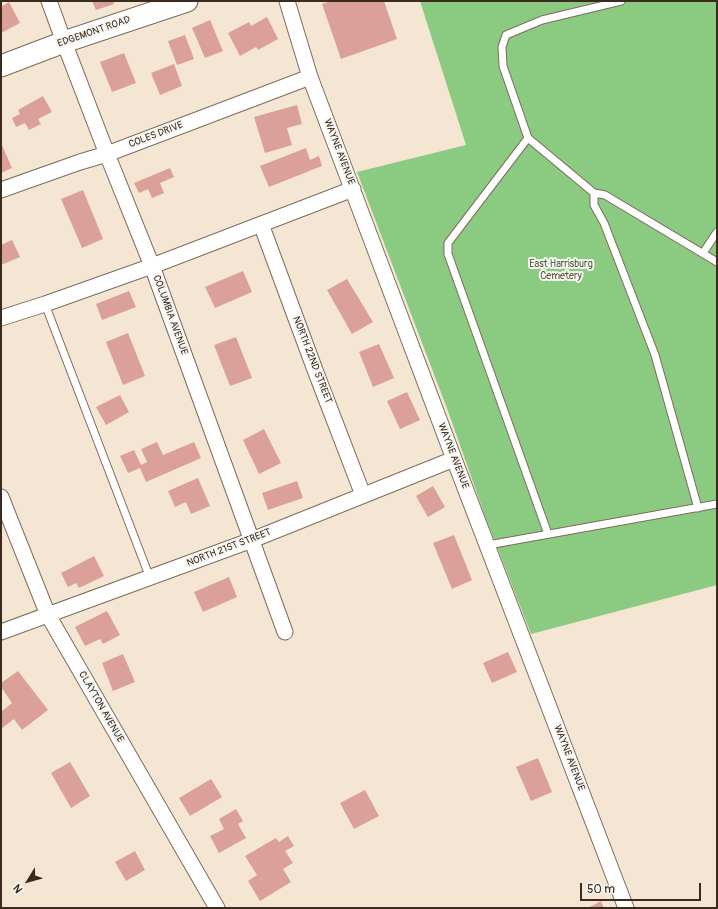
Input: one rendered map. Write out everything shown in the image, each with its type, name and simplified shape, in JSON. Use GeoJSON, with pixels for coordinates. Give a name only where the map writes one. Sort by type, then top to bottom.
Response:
{"type":"FeatureCollection","features":[{"type":"Feature","properties":{"kind":"street","name":"COLUMBIA AVENUE"},"geometry":{"type":"LineString","coordinates":[[49,1],[107,154],[152,266],[285,632]]}},
{"type":"Feature","properties":{"kind":"street","name":"EDGEMONT ROAD"},"geometry":{"type":"LineString","coordinates":[[1,66],[64,42],[187,1]]}},
{"type":"Feature","properties":{"kind":"street","name":"WAYNE AVENUE"},"geometry":{"type":"LineString","coordinates":[[287,1],[310,77],[626,908]]}},
{"type":"Feature","properties":{"kind":"street","name":"COLES DRIVE"},"geometry":{"type":"LineString","coordinates":[[1,190],[107,154],[310,77]]}},
{"type":"Feature","properties":{"kind":"street"},"geometry":{"type":"LineString","coordinates":[[1,318],[152,266],[353,189]]}},
{"type":"Feature","properties":{"kind":"street","name":"NORTH 22ND STREET"},"geometry":{"type":"LineString","coordinates":[[262,224],[315,370],[363,495]]}},
{"type":"Feature","properties":{"kind":"street","name":"NORTH 21ST STREET"},"geometry":{"type":"LineString","coordinates":[[1,632],[252,540],[454,459]]}},
{"type":"Feature","properties":{"kind":"street","name":"CLAYTON AVENUE"},"geometry":{"type":"LineString","coordinates":[[1,498],[48,615],[217,908]]}},
{"type":"Feature","properties":{"kind":"lane"},"geometry":{"type":"LineString","coordinates":[[621,1],[542,20],[506,35],[502,47],[503,66],[528,138],[594,193],[605,195],[717,262]]}},
{"type":"Feature","properties":{"kind":"lane"},"geometry":{"type":"LineString","coordinates":[[528,138],[448,243],[448,254],[548,534]]}},
{"type":"Feature","properties":{"kind":"lane"},"geometry":{"type":"LineString","coordinates":[[594,193],[594,205],[604,223],[654,355],[698,508]]}},
{"type":"Feature","properties":{"kind":"lane"},"geometry":{"type":"LineString","coordinates":[[702,253],[717,232]]}},
{"type":"Feature","properties":{"kind":"lane"},"geometry":{"type":"LineString","coordinates":[[45,304],[150,578]]}},
{"type":"Feature","properties":{"kind":"lane"},"geometry":{"type":"LineString","coordinates":[[488,545],[717,504]]}},
{"type":"Feature","properties":{"kind":"green space","name":"East Harrisburg Cemetery"},"geometry":{"type":"Polygon","coordinates":[[[420,1],[717,1],[717,585],[531,634],[485,516],[448,411],[357,172],[466,145],[420,1]]]}},
{"type":"Feature","properties":{"kind":"building"},"geometry":{"type":"Polygon","coordinates":[[[92,1],[113,1],[114,4],[96,10],[92,1]]]}},
{"type":"Feature","properties":{"kind":"building"},"geometry":{"type":"Polygon","coordinates":[[[331,1],[384,1],[397,39],[341,59],[322,4],[331,1]]]}},
{"type":"Feature","properties":{"kind":"building"},"geometry":{"type":"Polygon","coordinates":[[[9,2],[20,23],[1,33],[1,7],[9,2]]]}},
{"type":"Feature","properties":{"kind":"building"},"geometry":{"type":"Polygon","coordinates":[[[267,17],[278,39],[258,50],[256,47],[240,56],[228,33],[249,22],[251,26],[267,17]]]}},
{"type":"Feature","properties":{"kind":"building"},"geometry":{"type":"Polygon","coordinates":[[[210,20],[223,51],[205,58],[192,28],[210,20]]]}},
{"type":"Feature","properties":{"kind":"building"},"geometry":{"type":"Polygon","coordinates":[[[185,35],[194,59],[177,65],[168,41],[185,35]]]}},
{"type":"Feature","properties":{"kind":"building"},"geometry":{"type":"Polygon","coordinates":[[[124,53],[136,83],[112,92],[100,62],[124,53]]]}},
{"type":"Feature","properties":{"kind":"building"},"geometry":{"type":"Polygon","coordinates":[[[174,64],[182,86],[160,95],[151,73],[174,64]]]}},
{"type":"Feature","properties":{"kind":"building"},"geometry":{"type":"Polygon","coordinates":[[[43,96],[52,112],[38,119],[41,124],[29,130],[25,123],[16,127],[12,118],[20,114],[18,110],[43,96]]]}},
{"type":"Feature","properties":{"kind":"building"},"geometry":{"type":"Polygon","coordinates":[[[297,105],[302,124],[287,128],[292,145],[265,153],[254,117],[297,105]]]}},
{"type":"Feature","properties":{"kind":"building"},"geometry":{"type":"Polygon","coordinates":[[[1,143],[12,168],[1,173],[1,143]]]}},
{"type":"Feature","properties":{"kind":"building"},"geometry":{"type":"Polygon","coordinates":[[[306,148],[310,160],[319,156],[322,166],[269,187],[260,166],[306,148]]]}},
{"type":"Feature","properties":{"kind":"building"},"geometry":{"type":"Polygon","coordinates":[[[170,168],[174,177],[160,183],[164,193],[152,198],[148,189],[139,193],[134,183],[170,168]]]}},
{"type":"Feature","properties":{"kind":"building"},"geometry":{"type":"Polygon","coordinates":[[[83,190],[103,239],[82,248],[61,199],[83,190]]]}},
{"type":"Feature","properties":{"kind":"building"},"geometry":{"type":"Polygon","coordinates":[[[12,240],[20,257],[1,265],[1,245],[12,240]]]}},
{"type":"Feature","properties":{"kind":"building"},"geometry":{"type":"Polygon","coordinates":[[[243,271],[252,292],[215,308],[205,287],[243,271]]]}},
{"type":"Feature","properties":{"kind":"building"},"geometry":{"type":"Polygon","coordinates":[[[347,279],[373,322],[352,334],[327,290],[347,279]]]}},
{"type":"Feature","properties":{"kind":"building"},"geometry":{"type":"Polygon","coordinates":[[[129,291],[136,307],[102,320],[96,304],[129,291]]]}},
{"type":"Feature","properties":{"kind":"building"},"geometry":{"type":"Polygon","coordinates":[[[128,333],[145,376],[123,385],[106,342],[128,333]]]}},
{"type":"Feature","properties":{"kind":"building"},"geometry":{"type":"Polygon","coordinates":[[[236,337],[252,378],[230,386],[214,345],[236,337]]]}},
{"type":"Feature","properties":{"kind":"building"},"geometry":{"type":"Polygon","coordinates":[[[379,344],[394,378],[373,387],[359,352],[379,344]]]}},
{"type":"Feature","properties":{"kind":"building"},"geometry":{"type":"Polygon","coordinates":[[[407,392],[420,420],[400,429],[387,401],[407,392]]]}},
{"type":"Feature","properties":{"kind":"building"},"geometry":{"type":"Polygon","coordinates":[[[120,395],[129,412],[106,425],[96,407],[120,395]]]}},
{"type":"Feature","properties":{"kind":"building"},"geometry":{"type":"Polygon","coordinates":[[[264,429],[281,463],[259,474],[243,440],[264,429]]]}},
{"type":"Feature","properties":{"kind":"building"},"geometry":{"type":"Polygon","coordinates":[[[157,442],[163,455],[194,442],[201,458],[146,482],[140,468],[128,473],[120,456],[134,450],[141,465],[147,462],[141,449],[157,442]]]}},
{"type":"Feature","properties":{"kind":"building"},"geometry":{"type":"Polygon","coordinates":[[[198,478],[210,506],[191,514],[186,502],[175,507],[168,491],[198,478]]]}},
{"type":"Feature","properties":{"kind":"building"},"geometry":{"type":"Polygon","coordinates":[[[297,481],[303,498],[268,510],[262,493],[297,481]]]}},
{"type":"Feature","properties":{"kind":"building"},"geometry":{"type":"Polygon","coordinates":[[[433,486],[445,507],[428,517],[416,496],[433,486]]]}},
{"type":"Feature","properties":{"kind":"building"},"geometry":{"type":"Polygon","coordinates":[[[454,535],[472,580],[452,589],[433,543],[454,535]]]}},
{"type":"Feature","properties":{"kind":"building"},"geometry":{"type":"Polygon","coordinates":[[[94,556],[104,576],[79,588],[76,583],[68,587],[61,573],[94,556]]]}},
{"type":"Feature","properties":{"kind":"building"},"geometry":{"type":"Polygon","coordinates":[[[229,577],[237,597],[203,612],[194,592],[229,577]]]}},
{"type":"Feature","properties":{"kind":"building"},"geometry":{"type":"Polygon","coordinates":[[[107,611],[120,635],[103,644],[100,639],[85,646],[75,627],[107,611]]]}},
{"type":"Feature","properties":{"kind":"building"},"geometry":{"type":"Polygon","coordinates":[[[508,652],[517,672],[492,683],[483,663],[508,652]]]}},
{"type":"Feature","properties":{"kind":"building"},"geometry":{"type":"Polygon","coordinates":[[[123,654],[135,682],[113,691],[102,663],[123,654]]]}},
{"type":"Feature","properties":{"kind":"building"},"geometry":{"type":"Polygon","coordinates":[[[18,671],[48,710],[22,730],[14,719],[1,729],[1,712],[12,703],[1,687],[1,683],[18,671]]]}},
{"type":"Feature","properties":{"kind":"building"},"geometry":{"type":"Polygon","coordinates":[[[538,758],[552,792],[531,801],[516,767],[538,758]]]}},
{"type":"Feature","properties":{"kind":"building"},"geometry":{"type":"Polygon","coordinates":[[[70,762],[90,796],[71,808],[51,773],[70,762]]]}},
{"type":"Feature","properties":{"kind":"building"},"geometry":{"type":"Polygon","coordinates":[[[211,779],[222,797],[190,816],[179,798],[211,779]]]}},
{"type":"Feature","properties":{"kind":"building"},"geometry":{"type":"Polygon","coordinates":[[[365,790],[379,816],[354,829],[340,803],[365,790]]]}},
{"type":"Feature","properties":{"kind":"building"},"geometry":{"type":"Polygon","coordinates":[[[236,809],[243,821],[238,824],[246,838],[219,853],[210,836],[224,829],[219,819],[236,809]]]}},
{"type":"Feature","properties":{"kind":"building"},"geometry":{"type":"Polygon","coordinates":[[[288,836],[294,846],[285,851],[293,863],[283,869],[291,882],[260,901],[248,881],[257,875],[245,856],[276,838],[279,842],[288,836]]]}},
{"type":"Feature","properties":{"kind":"building"},"geometry":{"type":"Polygon","coordinates":[[[135,851],[145,870],[126,881],[115,862],[135,851]]]}},
{"type":"Feature","properties":{"kind":"building"},"geometry":{"type":"Polygon","coordinates":[[[601,901],[604,908],[588,908],[601,901]]]}}]}
